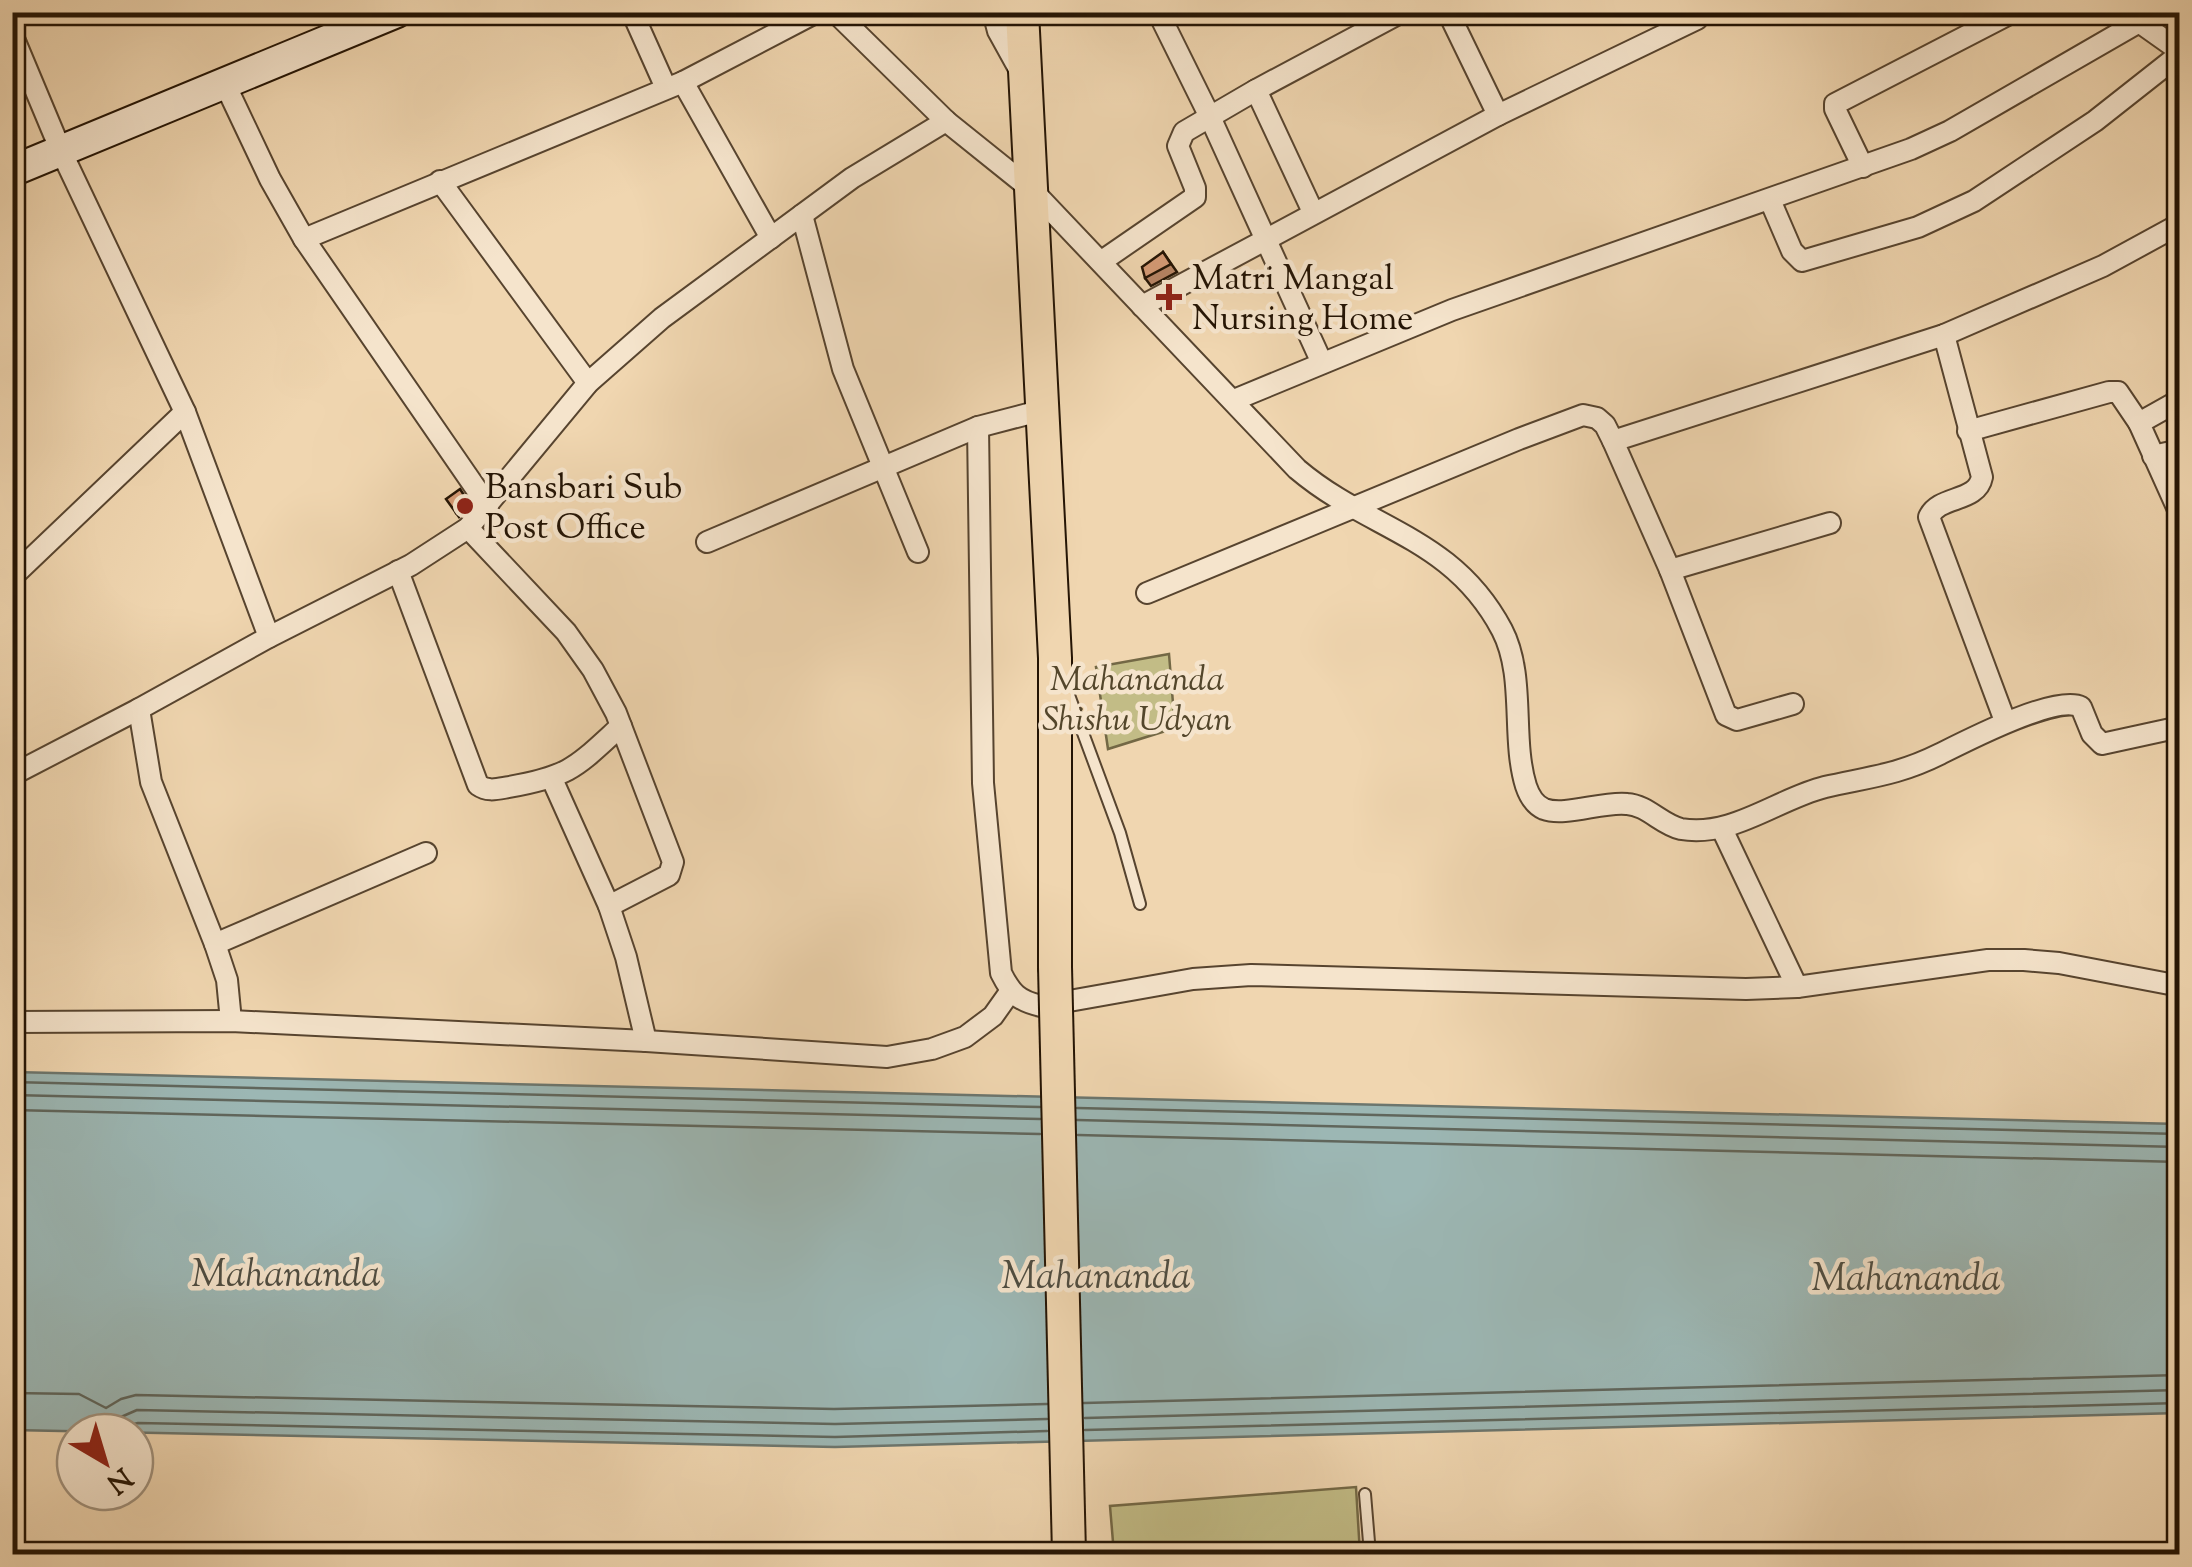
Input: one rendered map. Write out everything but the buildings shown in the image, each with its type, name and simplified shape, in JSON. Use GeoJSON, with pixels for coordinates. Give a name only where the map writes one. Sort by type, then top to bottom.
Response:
{"type":"FeatureCollection","features":[{"type":"Feature","properties":{"kind":"main road"},"geometry":{"type":"LineString","coordinates":[[12,171],[397,12]]}},
{"type":"Feature","properties":{"kind":"main road"},"geometry":{"type":"LineString","coordinates":[[1022,12],[1055,658],[1055,967],[1068,1554]]}},
{"type":"Feature","properties":{"kind":"main road"},"geometry":{"type":"LineString","coordinates":[[1029,116],[1034,12]]}},
{"type":"Feature","properties":{"kind":"street"},"geometry":{"type":"LineString","coordinates":[[632,12],[771,238]]}},
{"type":"Feature","properties":{"kind":"street"},"geometry":{"type":"LineString","coordinates":[[304,239],[674,85],[818,12]]}},
{"type":"Feature","properties":{"kind":"street"},"geometry":{"type":"LineString","coordinates":[[835,12],[946,121],[1032,190],[1297,469],[1326,493],[1408,535],[1446,561],[1482,598],[1504,634],[1516,686],[1525,784],[1532,799],[1543,809],[1631,804],[1680,829],[1722,829],[1824,788],[1897,773],[2005,722],[2073,703],[2081,707],[2092,734],[2102,744],[2180,727]]}},
{"type":"Feature","properties":{"kind":"street"},"geometry":{"type":"LineString","coordinates":[[993,12],[998,31],[1026,82]]}},
{"type":"Feature","properties":{"kind":"street"},"geometry":{"type":"LineString","coordinates":[[1158,12],[1322,362]]}},
{"type":"Feature","properties":{"kind":"street"},"geometry":{"type":"LineString","coordinates":[[1102,261],[1194,197],[1179,138],[1256,90],[1402,12]]}},
{"type":"Feature","properties":{"kind":"street"},"geometry":{"type":"LineString","coordinates":[[1448,12],[1498,115]]}},
{"type":"Feature","properties":{"kind":"street"},"geometry":{"type":"LineString","coordinates":[[1862,168],[1834,110],[1841,98],[2014,12]]}},
{"type":"Feature","properties":{"kind":"street"},"geometry":{"type":"LineString","coordinates":[[1234,400],[1452,310],[1862,168],[1950,132],[2132,17],[2180,53],[2047,154],[1974,201],[1918,228],[1802,262],[1792,251],[1770,200]]}},
{"type":"Feature","properties":{"kind":"street"},"geometry":{"type":"LineString","coordinates":[[1142,306],[1498,115],[1697,19]]}},
{"type":"Feature","properties":{"kind":"street"},"geometry":{"type":"LineString","coordinates":[[12,34],[185,412],[269,637]]}},
{"type":"Feature","properties":{"kind":"street"},"geometry":{"type":"LineString","coordinates":[[225,84],[270,179],[304,239],[488,506]]}},
{"type":"Feature","properties":{"kind":"street"},"geometry":{"type":"LineString","coordinates":[[1256,90],[1314,212]]}},
{"type":"Feature","properties":{"kind":"street"},"geometry":{"type":"LineString","coordinates":[[12,775],[398,572],[468,528],[588,382],[662,318],[852,178],[946,121]]}},
{"type":"Feature","properties":{"kind":"street"},"geometry":{"type":"LineString","coordinates":[[440,182],[588,382]]}},
{"type":"Feature","properties":{"kind":"street"},"geometry":{"type":"LineString","coordinates":[[802,215],[844,369],[918,552]]}},
{"type":"Feature","properties":{"kind":"street"},"geometry":{"type":"LineString","coordinates":[[1613,441],[1944,335],[2103,266],[2180,224]]}},
{"type":"Feature","properties":{"kind":"street"},"geometry":{"type":"LineString","coordinates":[[1944,335],[1982,477],[1980,486],[1935,508],[1929,517],[2005,722]]}},
{"type":"Feature","properties":{"kind":"street"},"geometry":{"type":"LineString","coordinates":[[1968,431],[2118,392],[2139,423],[2180,514]]}},
{"type":"Feature","properties":{"kind":"street"},"geometry":{"type":"LineString","coordinates":[[2139,423],[2180,400]]}},
{"type":"Feature","properties":{"kind":"street"},"geometry":{"type":"LineString","coordinates":[[707,542],[978,428],[1043,410]]}},
{"type":"Feature","properties":{"kind":"street"},"geometry":{"type":"LineString","coordinates":[[12,577],[185,412]]}},
{"type":"Feature","properties":{"kind":"street"},"geometry":{"type":"LineString","coordinates":[[1147,594],[1519,438],[1583,416],[1596,418],[1605,425],[1613,441],[1729,719],[1793,704]]}},
{"type":"Feature","properties":{"kind":"street"},"geometry":{"type":"LineString","coordinates":[[978,428],[983,783],[1001,973],[1010,992],[1022,1002],[1041,1006],[1193,978],[1250,975],[1746,989],[1797,987],[1988,960],[2060,963],[2180,986]]}},
{"type":"Feature","properties":{"kind":"street"},"geometry":{"type":"LineString","coordinates":[[2153,456],[2180,450]]}},
{"type":"Feature","properties":{"kind":"street"},"geometry":{"type":"LineString","coordinates":[[1670,570],[1830,523]]}},
{"type":"Feature","properties":{"kind":"street"},"geometry":{"type":"LineString","coordinates":[[468,528],[566,632],[593,670],[621,726],[673,862],[669,875],[609,906]]}},
{"type":"Feature","properties":{"kind":"street"},"geometry":{"type":"LineString","coordinates":[[398,572],[478,785],[484,790],[552,779],[578,765],[621,726]]}},
{"type":"Feature","properties":{"kind":"street"},"geometry":{"type":"LineString","coordinates":[[139,709],[151,782],[216,944],[227,980],[231,1021]]}},
{"type":"Feature","properties":{"kind":"street"},"geometry":{"type":"LineString","coordinates":[[552,779],[609,906],[646,1041]]}},
{"type":"Feature","properties":{"kind":"street"},"geometry":{"type":"LineString","coordinates":[[1722,829],[1797,987]]}},
{"type":"Feature","properties":{"kind":"street"},"geometry":{"type":"LineString","coordinates":[[216,944],[426,853]]}},
{"type":"Feature","properties":{"kind":"street"},"geometry":{"type":"LineString","coordinates":[[12,1022],[231,1021],[887,1057],[932,1049],[965,1036],[993,1016],[1010,992]]}},
{"type":"Feature","properties":{"kind":"lane"},"geometry":{"type":"LineString","coordinates":[[1055,658],[1102,780],[1140,904]]}},
{"type":"Feature","properties":{"kind":"lane"},"geometry":{"type":"LineString","coordinates":[[1366,1494],[1370,1554]]}},
{"type":"Feature","properties":{"kind":"green space","name":"Mahananda Shishu Udyan"},"geometry":{"type":"Polygon","coordinates":[[[1169,654],[1175,728],[1108,749],[1096,667],[1169,654]]]}},
{"type":"Feature","properties":{"kind":"green space"},"geometry":{"type":"Polygon","coordinates":[[[1356,1487],[1360,1554],[1114,1554],[1110,1506],[1356,1487]]]}},
{"type":"Feature","properties":{"kind":"water","name":"Mahananda"},"geometry":{"type":"Polygon","coordinates":[[[13,1072],[2179,1124],[2179,1413],[835,1447],[155,1433],[155,1412],[55,1412],[55,1431],[13,1430],[13,1072]]]}},
{"type":"Feature","properties":{"kind":"place","name":"Matri Mangal Nursing Home"},"geometry":{"type":"Point","coordinates":[1169,297]}},
{"type":"Feature","properties":{"kind":"place","name":"Bansbari Sub Post Office"},"geometry":{"type":"Point","coordinates":[465,506]}}]}
